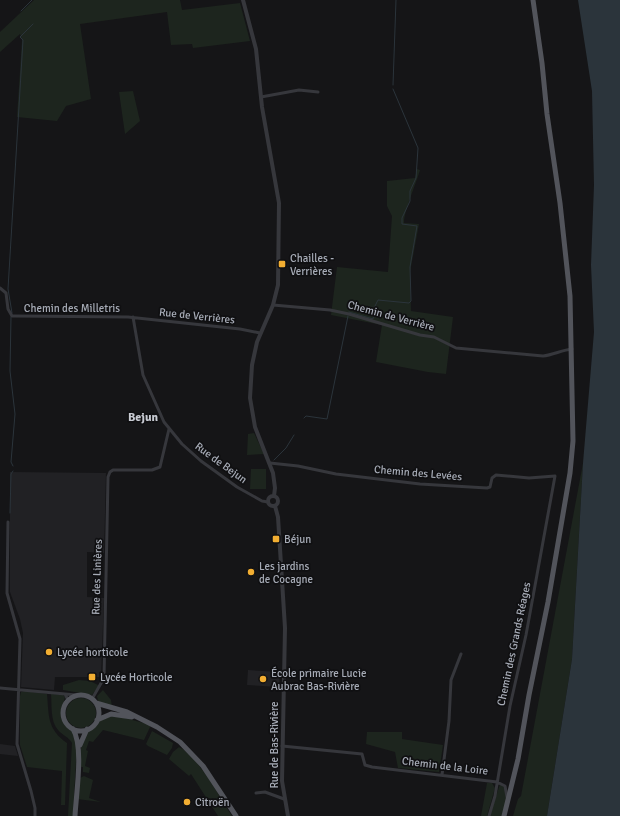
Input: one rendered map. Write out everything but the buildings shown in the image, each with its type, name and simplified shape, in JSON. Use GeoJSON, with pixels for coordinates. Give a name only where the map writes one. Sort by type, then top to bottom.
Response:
{"type":"FeatureCollection","features":[{"type":"Feature","properties":{"kind":"main road"},"geometry":{"type":"LineString","coordinates":[[504,816],[518,759],[529,695],[548,602],[570,473],[573,441],[570,296],[560,203],[533,0]]}},
{"type":"Feature","properties":{"kind":"main road"},"geometry":{"type":"LineString","coordinates":[[75,816],[78,740],[73,729],[63,718],[63,708],[68,700],[76,695],[88,696],[94,701],[127,712],[166,732],[189,750],[206,771],[236,816]]}},
{"type":"Feature","properties":{"kind":"main road"},"geometry":{"type":"LineString","coordinates":[[94,701],[98,712],[97,720]]}},
{"type":"Feature","properties":{"kind":"main road"},"geometry":{"type":"LineString","coordinates":[[78,752],[80,741],[87,729],[97,720],[111,714],[137,718]]}},
{"type":"Feature","properties":{"kind":"main road"},"geometry":{"type":"LineString","coordinates":[[73,729],[80,731],[87,729]]}},
{"type":"Feature","properties":{"kind":"street"},"geometry":{"type":"LineString","coordinates":[[243,0],[252,30],[259,70],[260,97],[279,203],[280,261],[278,285],[273,305],[260,333],[254,352],[251,378],[252,415],[258,436],[270,463],[275,483],[274,496],[278,499],[278,503],[275,506],[272,506],[268,502],[269,498],[274,496]]}},
{"type":"Feature","properties":{"kind":"street"},"geometry":{"type":"LineString","coordinates":[[260,97],[299,90],[318,92]]}},
{"type":"Feature","properties":{"kind":"street","name":"Chemin des Milletris"},"geometry":{"type":"LineString","coordinates":[[0,288],[8,297],[8,309],[12,316],[133,317]]}},
{"type":"Feature","properties":{"kind":"street","name":"Chemin de Verrière"},"geometry":{"type":"LineString","coordinates":[[273,305],[330,310],[349,314],[420,335],[434,337],[456,348],[543,356],[555,354],[564,350],[572,350]]}},
{"type":"Feature","properties":{"kind":"street","name":"Rue de Verrières"},"geometry":{"type":"LineString","coordinates":[[133,317],[240,329],[260,333]]}},
{"type":"Feature","properties":{"kind":"street","name":"Rue de Bejun"},"geometry":{"type":"LineString","coordinates":[[133,317],[143,375],[164,422],[169,429],[189,451],[217,473],[256,498],[268,502]]}},
{"type":"Feature","properties":{"kind":"street","name":"Rue des Linières"},"geometry":{"type":"LineString","coordinates":[[94,701],[104,678],[108,477],[110,472],[113,470],[156,470],[162,463],[167,432],[169,429]]}},
{"type":"Feature","properties":{"kind":"street","name":"Chemin des Levées"},"geometry":{"type":"LineString","coordinates":[[270,463],[298,466],[336,474],[420,484],[487,488],[490,487],[492,478],[496,475],[529,478],[555,476]]}},
{"type":"Feature","properties":{"kind":"street","name":"Chemin des Grands Réages"},"geometry":{"type":"LineString","coordinates":[[489,816],[497,782],[510,706],[526,635],[555,476]]}},
{"type":"Feature","properties":{"kind":"street","name":"Rue de Bas-Rivière"},"geometry":{"type":"LineString","coordinates":[[275,506],[278,517],[285,628],[282,782],[288,816]]}},
{"type":"Feature","properties":{"kind":"street"},"geometry":{"type":"LineString","coordinates":[[8,522],[7,592],[20,639],[17,744],[32,791],[36,808],[35,816]]}},
{"type":"Feature","properties":{"kind":"street"},"geometry":{"type":"LineString","coordinates":[[442,775],[449,721],[451,680],[461,654]]}},
{"type":"Feature","properties":{"kind":"street"},"geometry":{"type":"LineString","coordinates":[[0,688],[76,695]]}},
{"type":"Feature","properties":{"kind":"street"},"geometry":{"type":"LineString","coordinates":[[65,694],[68,700]]}},
{"type":"Feature","properties":{"kind":"street","name":"Chemin de la Loire"},"geometry":{"type":"LineString","coordinates":[[282,746],[362,754],[365,765],[497,782],[505,786],[508,803]]}},
{"type":"Feature","properties":{"kind":"street"},"geometry":{"type":"LineString","coordinates":[[256,793],[264,792],[284,800]]}},
{"type":"Feature","properties":{"kind":"shaded area"},"geometry":{"type":"Polygon","coordinates":[[[34,0],[180,0],[182,10],[240,3],[250,41],[193,48],[192,44],[171,45],[167,12],[80,24],[91,99],[66,106],[57,121],[17,117],[22,40],[20,34],[0,52],[0,32],[34,0]]]}},
{"type":"Feature","properties":{"kind":"shaded area"},"geometry":{"type":"Polygon","coordinates":[[[578,0],[620,0],[620,816],[547,816],[572,659],[583,463],[594,332],[591,265],[594,185],[592,91],[578,0]]]}},
{"type":"Feature","properties":{"kind":"shaded area"},"geometry":{"type":"Polygon","coordinates":[[[133,91],[140,121],[125,134],[119,92],[133,91]]]}},
{"type":"Feature","properties":{"kind":"shaded area"},"geometry":{"type":"Polygon","coordinates":[[[417,169],[420,170],[408,205],[404,223],[419,224],[410,272],[411,311],[453,317],[446,374],[376,362],[382,325],[331,315],[337,267],[388,272],[392,216],[387,206],[387,181],[415,178],[417,169]]]}},
{"type":"Feature","properties":{"kind":"shaded area"},"geometry":{"type":"Polygon","coordinates":[[[254,433],[264,454],[247,455],[248,434],[254,433]]]}},
{"type":"Feature","properties":{"kind":"shaded area"},"geometry":{"type":"Polygon","coordinates":[[[583,463],[572,659],[547,816],[513,816],[518,799],[521,796],[583,463]]]}},
{"type":"Feature","properties":{"kind":"shaded area"},"geometry":{"type":"Polygon","coordinates":[[[251,469],[266,469],[266,489],[250,489],[251,469]]]}},
{"type":"Feature","properties":{"kind":"shaded area"},"geometry":{"type":"Polygon","coordinates":[[[10,472],[106,473],[104,553],[87,552],[87,597],[104,598],[101,677],[55,677],[54,690],[21,687],[23,633],[20,619],[10,592],[10,472]]]}},
{"type":"Feature","properties":{"kind":"shaded area","name":"École primaire Lucie Aubrac Bas-Rivière"},"geometry":{"type":"Polygon","coordinates":[[[248,670],[280,672],[279,687],[247,685],[248,670]]]}},
{"type":"Feature","properties":{"kind":"shaded area"},"geometry":{"type":"Polygon","coordinates":[[[79,680],[90,681],[98,685],[98,687],[92,695],[63,690],[63,685],[79,680]]]}},
{"type":"Feature","properties":{"kind":"shaded area"},"geometry":{"type":"Polygon","coordinates":[[[103,690],[111,700],[112,707],[98,701],[97,696],[103,690]]]}},
{"type":"Feature","properties":{"kind":"shaded area"},"geometry":{"type":"Polygon","coordinates":[[[25,691],[47,694],[50,722],[52,727],[60,738],[67,743],[65,805],[61,805],[62,771],[27,767],[20,745],[20,696],[21,692],[25,691]]]}},
{"type":"Feature","properties":{"kind":"shaded area"},"geometry":{"type":"Polygon","coordinates":[[[51,694],[63,695],[65,697],[61,713],[62,720],[72,730],[77,743],[73,816],[68,816],[72,743],[55,726],[51,694]]]}},
{"type":"Feature","properties":{"kind":"shaded area"},"geometry":{"type":"Polygon","coordinates":[[[81,698],[92,702],[96,713],[92,724],[81,728],[70,724],[66,713],[70,702],[81,698]]]}},
{"type":"Feature","properties":{"kind":"shaded area"},"geometry":{"type":"Polygon","coordinates":[[[114,715],[151,725],[144,740],[103,730],[93,742],[89,741],[86,750],[88,751],[85,766],[90,768],[89,773],[83,772],[83,767],[80,767],[80,754],[85,735],[96,727],[99,721],[114,715]]]}},
{"type":"Feature","properties":{"kind":"shaded area"},"geometry":{"type":"Polygon","coordinates":[[[152,731],[173,743],[172,748],[167,755],[146,744],[152,731]]]}},
{"type":"Feature","properties":{"kind":"shaded area"},"geometry":{"type":"Polygon","coordinates":[[[367,732],[402,732],[402,739],[443,745],[439,772],[398,768],[395,752],[366,744],[367,732]]]}},
{"type":"Feature","properties":{"kind":"shaded area"},"geometry":{"type":"Polygon","coordinates":[[[0,744],[15,746],[18,756],[0,754],[0,744]]]}},
{"type":"Feature","properties":{"kind":"shaded area"},"geometry":{"type":"Polygon","coordinates":[[[179,747],[186,752],[201,768],[232,816],[218,816],[191,774],[189,776],[169,759],[173,752],[179,747]]]}},
{"type":"Feature","properties":{"kind":"shaded area"},"geometry":{"type":"Polygon","coordinates":[[[84,776],[93,780],[89,798],[101,802],[77,799],[80,778],[84,776]]]}},
{"type":"Feature","properties":{"kind":"shaded area"},"geometry":{"type":"Polygon","coordinates":[[[487,783],[492,783],[495,788],[487,816],[481,816],[487,783]]]}},
{"type":"Feature","properties":{"kind":"shaded area"},"geometry":{"type":"Polygon","coordinates":[[[500,784],[505,790],[506,794],[502,816],[490,816],[500,784]]]}},
{"type":"Feature","properties":{"kind":"waterway"},"geometry":{"type":"LineString","coordinates":[[21,11],[32,0]]}},
{"type":"Feature","properties":{"kind":"waterway"},"geometry":{"type":"LineString","coordinates":[[393,85],[396,0]]}},
{"type":"Feature","properties":{"kind":"waterway"},"geometry":{"type":"LineString","coordinates":[[12,313],[8,289],[23,40],[20,37],[33,24]]}},
{"type":"Feature","properties":{"kind":"waterway"},"geometry":{"type":"LineString","coordinates":[[349,312],[373,319],[375,306],[378,300],[409,303],[411,301],[410,267],[417,226],[402,224],[402,218],[410,201],[410,191],[416,178],[418,148],[393,89]]}},
{"type":"Feature","properties":{"kind":"waterway"},"geometry":{"type":"LineString","coordinates":[[304,418],[306,416],[327,419],[348,316]]}},
{"type":"Feature","properties":{"kind":"waterway"},"geometry":{"type":"LineString","coordinates":[[11,317],[10,371],[15,414],[11,462],[13,466]]}},
{"type":"Feature","properties":{"kind":"waterway"},"geometry":{"type":"LineString","coordinates":[[274,460],[286,448],[294,435]]}},
{"type":"Feature","properties":{"kind":"waterway"},"geometry":{"type":"LineString","coordinates":[[10,513],[11,474],[13,471]]}},
{"type":"Feature","properties":{"kind":"place","name":"Chailles - Verrières"},"geometry":{"type":"Point","coordinates":[282,264]}},
{"type":"Feature","properties":{"kind":"place","name":"Béjun"},"geometry":{"type":"Point","coordinates":[276,539]}},
{"type":"Feature","properties":{"kind":"place","name":"Les jardins de Cocagne"},"geometry":{"type":"Point","coordinates":[251,572]}},
{"type":"Feature","properties":{"kind":"place","name":"Lycée horticole"},"geometry":{"type":"Point","coordinates":[49,652]}},
{"type":"Feature","properties":{"kind":"place","name":"Lycée Horticole"},"geometry":{"type":"Point","coordinates":[92,677]}},
{"type":"Feature","properties":{"kind":"place","name":"École primaire Lucie Aubrac Bas-Rivière"},"geometry":{"type":"Point","coordinates":[263,679]}},
{"type":"Feature","properties":{"kind":"place","name":"Citroën"},"geometry":{"type":"Point","coordinates":[187,802]}},
{"type":"Feature","properties":{"kind":"district","name":"Bejun"},"geometry":{"type":"Point","coordinates":[143,417]}}]}
